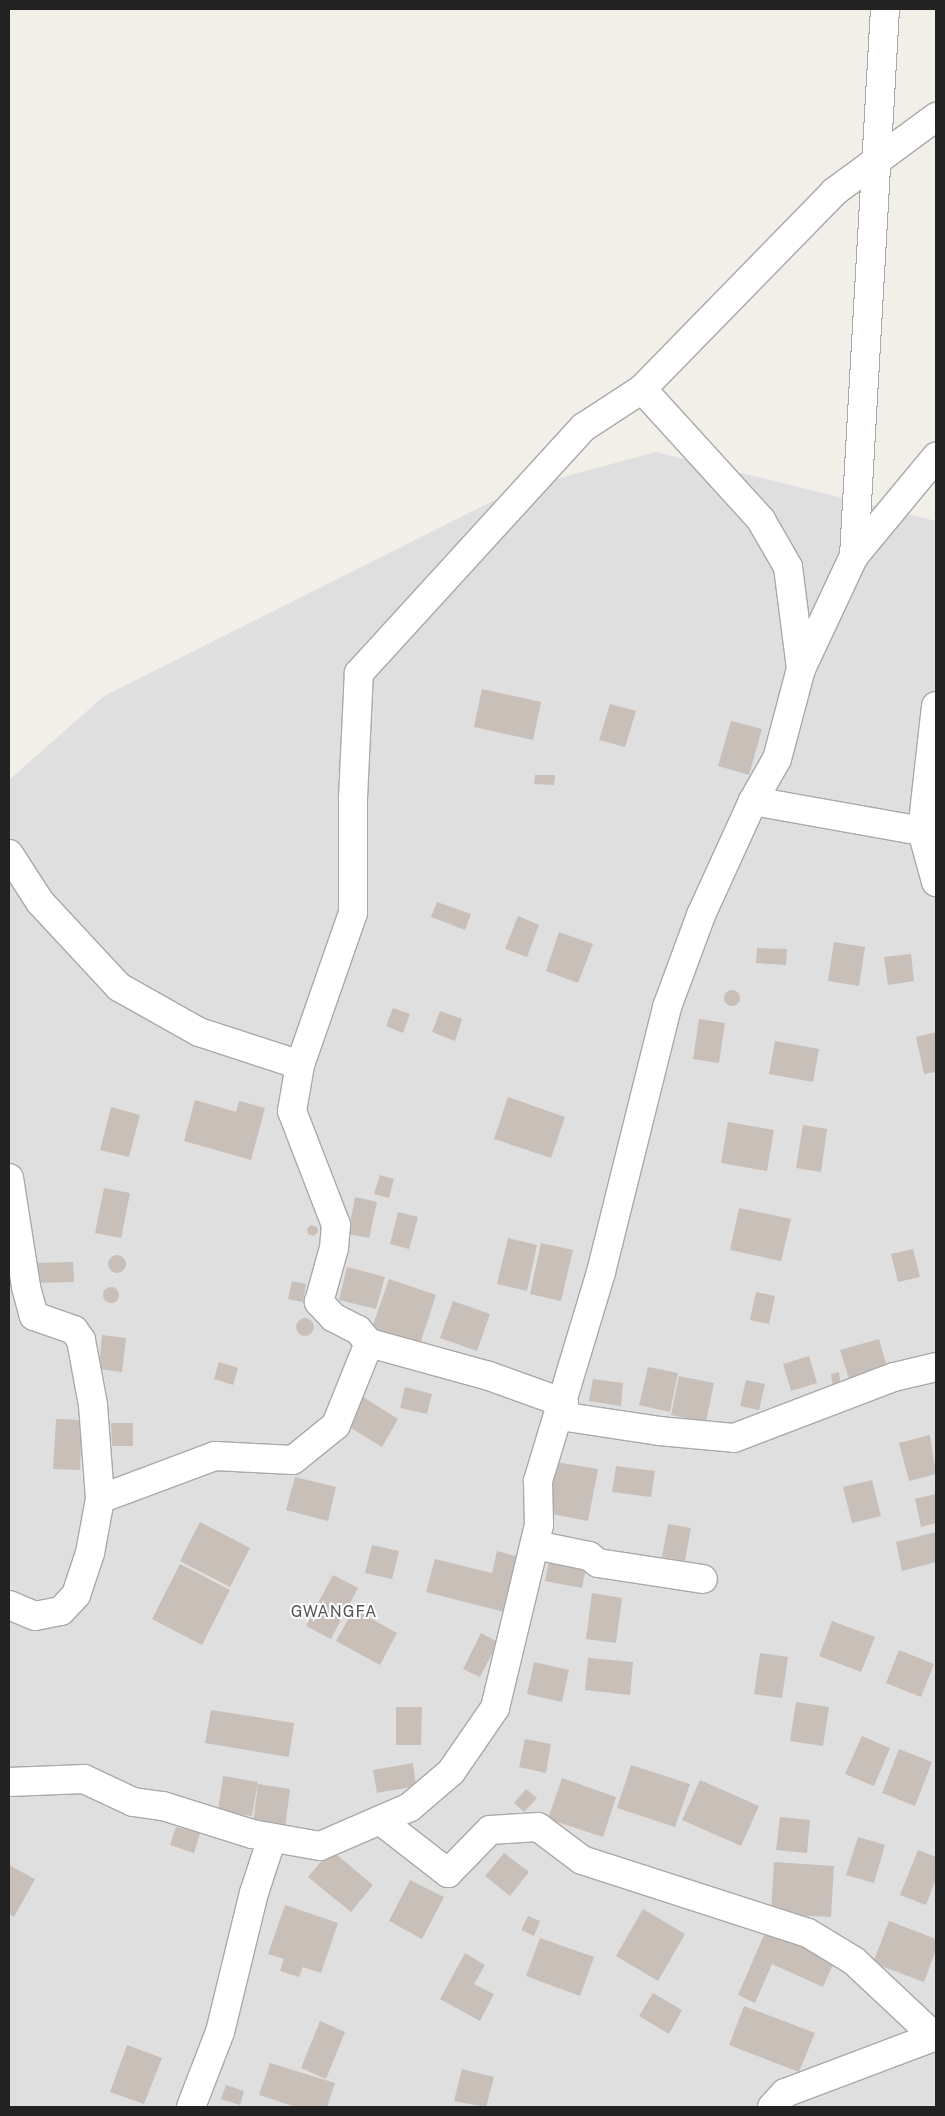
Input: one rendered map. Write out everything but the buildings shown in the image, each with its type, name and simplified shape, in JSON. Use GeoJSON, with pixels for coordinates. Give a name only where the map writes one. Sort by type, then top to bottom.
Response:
{"type":"FeatureCollection","features":[{"type":"Feature","properties":{"kind":"street"},"geometry":{"type":"LineString","coordinates":[[854,556],[885,9]]}},
{"type":"Feature","properties":{"kind":"street"},"geometry":{"type":"LineString","coordinates":[[936,116],[878,157],[834,192],[642,389],[584,427],[358,673],[353,913],[300,1065],[292,1111],[336,1225],[334,1248],[320,1302],[332,1317],[358,1330],[369,1343],[489,1376],[562,1410],[659,1431],[734,1438],[894,1377],[936,1366]]}},
{"type":"Feature","properties":{"kind":"street"},"geometry":{"type":"LineString","coordinates":[[642,389],[761,520],[788,567],[800,669]]}},
{"type":"Feature","properties":{"kind":"street"},"geometry":{"type":"LineString","coordinates":[[9,1782],[84,1779],[133,1802],[163,1806],[272,1838],[320,1846],[410,1807],[451,1772],[495,1708],[540,1525],[538,1481],[562,1410],[601,1272],[667,1007],[701,915],[753,801],[777,759],[800,669],[854,556],[936,457]]}},
{"type":"Feature","properties":{"kind":"street"},"geometry":{"type":"LineString","coordinates":[[936,706],[922,831],[936,882]]}},
{"type":"Feature","properties":{"kind":"street"},"geometry":{"type":"LineString","coordinates":[[753,801],[922,831]]}},
{"type":"Feature","properties":{"kind":"street"},"geometry":{"type":"LineString","coordinates":[[9,854],[40,902],[119,986],[199,1032],[300,1065]]}},
{"type":"Feature","properties":{"kind":"street"},"geometry":{"type":"LineString","coordinates":[[9,1178],[26,1287],[34,1316],[74,1330],[81,1340],[93,1405],[100,1499],[90,1554],[76,1595],[61,1611],[35,1616],[9,1605]]}},
{"type":"Feature","properties":{"kind":"street"},"geometry":{"type":"LineString","coordinates":[[100,1499],[215,1456],[293,1460],[336,1425],[369,1343]]}},
{"type":"Feature","properties":{"kind":"street"},"geometry":{"type":"LineString","coordinates":[[535,1546],[589,1556],[598,1563],[704,1579]]}},
{"type":"Feature","properties":{"kind":"street"},"geometry":{"type":"LineString","coordinates":[[381,1821],[448,1872],[490,1830],[538,1826],[582,1860],[808,1933],[854,1961],[936,2037],[785,2093],[772,2107]]}},
{"type":"Feature","properties":{"kind":"street"},"geometry":{"type":"LineString","coordinates":[[191,2107],[220,2032],[254,1893],[272,1838]]}},
{"type":"Feature","properties":{"kind":"shaded area"},"geometry":{"type":"Polygon","coordinates":[[[656,452],[936,521],[936,2107],[9,2107],[9,780],[104,696],[515,490],[656,452]]]}},
{"type":"Feature","properties":{"kind":"district","name":"GWANGFA"},"geometry":{"type":"Point","coordinates":[334,1612]}}]}
